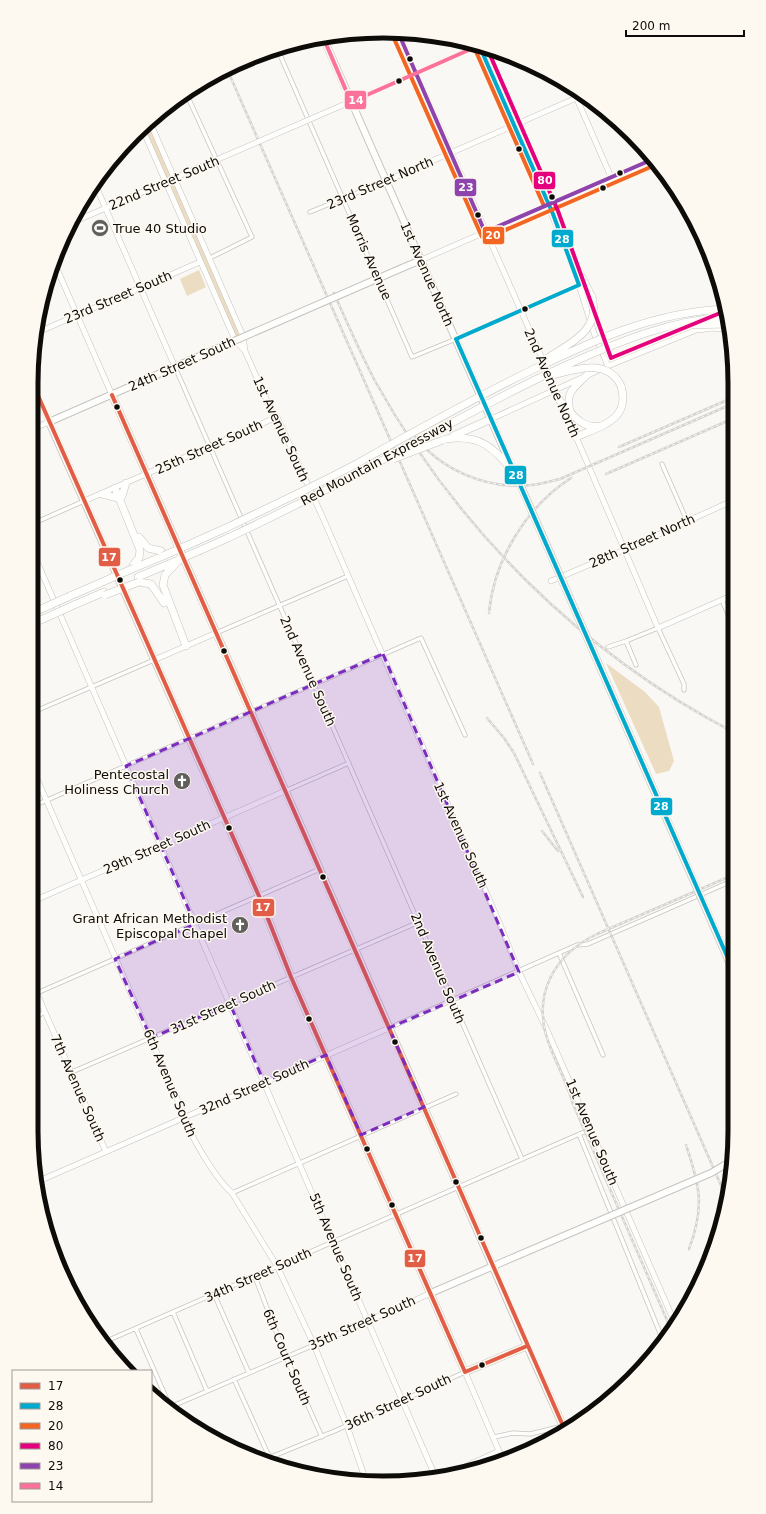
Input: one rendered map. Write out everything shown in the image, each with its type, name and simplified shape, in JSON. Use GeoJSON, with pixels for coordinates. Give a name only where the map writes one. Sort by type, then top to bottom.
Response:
{"type":"FeatureCollection","features":[{"type":"Feature","properties":{"kind":"highway"},"geometry":{"type":"LineString","coordinates":[[524,374],[586,330],[594,315],[595,306],[592,297],[562,238]]}},
{"type":"Feature","properties":{"kind":"highway","name":"Red Mountain Expressway"},"geometry":{"type":"LineString","coordinates":[[162,554],[214,531],[223,530],[336,475],[524,374],[619,330],[654,319],[720,310]]}},
{"type":"Feature","properties":{"kind":"highway","name":"Red Mountain Expressway"},"geometry":{"type":"LineString","coordinates":[[168,567],[180,559],[230,537],[336,486],[537,379],[600,350],[639,334],[676,324],[721,318]]}},
{"type":"Feature","properties":{"kind":"highway"},"geometry":{"type":"LineString","coordinates":[[676,324],[722,324]]}},
{"type":"Feature","properties":{"kind":"highway"},"geometry":{"type":"LineString","coordinates":[[699,329],[723,329]]}},
{"type":"Feature","properties":{"kind":"highway"},"geometry":{"type":"LineString","coordinates":[[537,379],[579,368],[594,367],[608,371],[615,376],[624,394],[621,411],[613,420],[576,437]]}},
{"type":"Feature","properties":{"kind":"highway"},"geometry":{"type":"LineString","coordinates":[[570,411],[568,403],[569,394],[587,376]]}},
{"type":"Feature","properties":{"kind":"highway"},"geometry":{"type":"LineString","coordinates":[[560,401],[580,422],[586,425],[603,425]]}},
{"type":"Feature","properties":{"kind":"highway"},"geometry":{"type":"LineString","coordinates":[[364,470],[491,419]]}},
{"type":"Feature","properties":{"kind":"highway"},"geometry":{"type":"LineString","coordinates":[[444,439],[465,437],[478,440],[490,447],[507,462],[516,476]]}},
{"type":"Feature","properties":{"kind":"highway"},"geometry":{"type":"LineString","coordinates":[[126,483],[120,497],[143,544],[148,548],[162,554]]}},
{"type":"Feature","properties":{"kind":"highway"},"geometry":{"type":"LineString","coordinates":[[116,487],[140,550],[139,558],[133,567]]}},
{"type":"Feature","properties":{"kind":"highway"},"geometry":{"type":"LineString","coordinates":[[102,494],[120,497]]}},
{"type":"Feature","properties":{"kind":"highway"},"geometry":{"type":"LineString","coordinates":[[38,610],[117,576],[162,554]]}},
{"type":"Feature","properties":{"kind":"highway"},"geometry":{"type":"LineString","coordinates":[[38,621],[85,600],[168,567]]}},
{"type":"Feature","properties":{"kind":"highway"},"geometry":{"type":"LineString","coordinates":[[168,567],[163,580],[164,591],[183,634],[186,646]]}},
{"type":"Feature","properties":{"kind":"highway"},"geometry":{"type":"LineString","coordinates":[[139,579],[151,584],[158,592],[178,635],[186,646]]}},
{"type":"Feature","properties":{"kind":"main road","name":"1st Avenue North"},"geometry":{"type":"LineString","coordinates":[[326,43],[491,419],[507,462]]}},
{"type":"Feature","properties":{"kind":"main road","name":"24th Street South"},"geometry":{"type":"LineString","coordinates":[[49,422],[421,260]]}},
{"type":"Feature","properties":{"kind":"main road"},"geometry":{"type":"LineString","coordinates":[[112,394],[494,1266],[526,1346],[534,1359],[563,1425]]}},
{"type":"Feature","properties":{"kind":"main road"},"geometry":{"type":"LineString","coordinates":[[49,422],[223,818],[259,896],[360,1135],[465,1372]]}},
{"type":"Feature","properties":{"kind":"main road"},"geometry":{"type":"LineString","coordinates":[[516,476],[728,959]]}},
{"type":"Feature","properties":{"kind":"main road","name":"35th Street South"},"geometry":{"type":"LineString","coordinates":[[431,1293],[711,1172],[726,1164]]}},
{"type":"Feature","properties":{"kind":"main road","name":"36th Street South"},"geometry":{"type":"LineString","coordinates":[[465,1372],[526,1346]]}},
{"type":"Feature","properties":{"kind":"street","name":"2nd Avenue North"},"geometry":{"type":"LineString","coordinates":[[401,39],[556,390],[658,628],[684,684],[684,690]]}},
{"type":"Feature","properties":{"kind":"street","name":"22nd Street South"},"geometry":{"type":"LineString","coordinates":[[79,219],[166,183],[469,49]]}},
{"type":"Feature","properties":{"kind":"street"},"geometry":{"type":"LineString","coordinates":[[482,53],[549,204],[580,285],[594,334],[608,366]]}},
{"type":"Feature","properties":{"kind":"street","name":"Morris Avenue"},"geometry":{"type":"LineString","coordinates":[[280,54],[412,357],[456,339]]}},
{"type":"Feature","properties":{"kind":"street"},"geometry":{"type":"LineString","coordinates":[[188,98],[252,236],[210,258]]}},
{"type":"Feature","properties":{"kind":"street","name":"23rd Street North"},"geometry":{"type":"LineString","coordinates":[[310,212],[344,200],[577,98]]}},
{"type":"Feature","properties":{"kind":"street"},"geometry":{"type":"LineString","coordinates":[[580,100],[611,177]]}},
{"type":"Feature","properties":{"kind":"street","name":"1st Avenue South"},"geometry":{"type":"LineString","coordinates":[[152,127],[243,336],[245,350],[272,412],[277,418],[383,654],[500,922],[519,972],[547,1030],[591,1129],[673,1318]]}},
{"type":"Feature","properties":{"kind":"street","name":"1st Avenue South"},"geometry":{"type":"LineString","coordinates":[[145,134],[235,340],[245,350]]}},
{"type":"Feature","properties":{"kind":"street"},"geometry":{"type":"LineString","coordinates":[[421,260],[647,162]]}},
{"type":"Feature","properties":{"kind":"street"},"geometry":{"type":"LineString","coordinates":[[160,170],[167,172],[170,167]]}},
{"type":"Feature","properties":{"kind":"street","name":"2nd Avenue South"},"geometry":{"type":"LineString","coordinates":[[97,190],[522,1158]]}},
{"type":"Feature","properties":{"kind":"street","name":"23rd Street South"},"geometry":{"type":"LineString","coordinates":[[42,330],[200,262]]}},
{"type":"Feature","properties":{"kind":"street"},"geometry":{"type":"LineString","coordinates":[[57,269],[112,394]]}},
{"type":"Feature","properties":{"kind":"street"},"geometry":{"type":"LineString","coordinates":[[456,339],[580,285]]}},
{"type":"Feature","properties":{"kind":"street"},"geometry":{"type":"LineString","coordinates":[[718,321],[721,316]]}},
{"type":"Feature","properties":{"kind":"street"},"geometry":{"type":"LineString","coordinates":[[491,419],[608,366],[722,319]]}},
{"type":"Feature","properties":{"kind":"street"},"geometry":{"type":"LineString","coordinates":[[38,396],[49,422]]}},
{"type":"Feature","properties":{"kind":"street","name":"25th Street South"},"geometry":{"type":"LineString","coordinates":[[38,521],[277,418]]}},
{"type":"Feature","properties":{"kind":"street","name":"24th Street South"},"geometry":{"type":"LineString","coordinates":[[38,427],[49,422]]}},
{"type":"Feature","properties":{"kind":"street"},"geometry":{"type":"LineString","coordinates":[[662,464],[687,521]]}},
{"type":"Feature","properties":{"kind":"street","name":"28th Street North"},"geometry":{"type":"LineString","coordinates":[[551,581],[728,503]]}},
{"type":"Feature","properties":{"kind":"street","name":"5th Avenue South"},"geometry":{"type":"LineString","coordinates":[[38,564],[433,1472]]}},
{"type":"Feature","properties":{"kind":"street"},"geometry":{"type":"LineString","coordinates":[[38,710],[348,576]]}},
{"type":"Feature","properties":{"kind":"street"},"geometry":{"type":"LineString","coordinates":[[608,647],[626,642],[728,597]]}},
{"type":"Feature","properties":{"kind":"street"},"geometry":{"type":"LineString","coordinates":[[722,600],[728,614]]}},
{"type":"Feature","properties":{"kind":"street"},"geometry":{"type":"LineString","coordinates":[[38,804],[421,638],[465,735]]}},
{"type":"Feature","properties":{"kind":"street"},"geometry":{"type":"LineString","coordinates":[[626,642],[636,665]]}},
{"type":"Feature","properties":{"kind":"street","name":"29th Street South"},"geometry":{"type":"LineString","coordinates":[[38,899],[349,763]]}},
{"type":"Feature","properties":{"kind":"street","name":"6th Avenue South"},"geometry":{"type":"LineString","coordinates":[[38,780],[115,959],[151,1038],[185,1117],[187,1125],[196,1143],[226,1187],[232,1193],[277,1266],[314,1345],[347,1426],[364,1475]]}},
{"type":"Feature","properties":{"kind":"street"},"geometry":{"type":"LineString","coordinates":[[38,993],[320,869]]}},
{"type":"Feature","properties":{"kind":"street"},"geometry":{"type":"LineString","coordinates":[[389,1028],[519,972],[577,945],[588,944],[728,883]]}},
{"type":"Feature","properties":{"kind":"street","name":"31st Street South"},"geometry":{"type":"LineString","coordinates":[[72,1072],[419,922]]}},
{"type":"Feature","properties":{"kind":"street"},"geometry":{"type":"LineString","coordinates":[[559,953],[603,1055]]}},
{"type":"Feature","properties":{"kind":"street","name":"7th Avenue South"},"geometry":{"type":"LineString","coordinates":[[38,996],[106,1152]]}},
{"type":"Feature","properties":{"kind":"street"},"geometry":{"type":"LineString","coordinates":[[38,1016],[44,1012]]}},
{"type":"Feature","properties":{"kind":"street","name":"32nd Street South"},"geometry":{"type":"LineString","coordinates":[[42,1180],[389,1028]]}},
{"type":"Feature","properties":{"kind":"street"},"geometry":{"type":"LineString","coordinates":[[232,1193],[360,1135],[456,1094]]}},
{"type":"Feature","properties":{"kind":"street","name":"34th Street South"},"geometry":{"type":"LineString","coordinates":[[109,1340],[591,1129]]}},
{"type":"Feature","properties":{"kind":"street","name":"1st Avenue South"},"geometry":{"type":"LineString","coordinates":[[579,1134],[661,1335]]}},
{"type":"Feature","properties":{"kind":"street","name":"6th Court South"},"geometry":{"type":"LineString","coordinates":[[255,1277],[286,1357],[322,1437]]}},
{"type":"Feature","properties":{"kind":"street","name":"35th Street South"},"geometry":{"type":"LineString","coordinates":[[175,1407],[234,1379],[431,1293]]}},
{"type":"Feature","properties":{"kind":"street"},"geometry":{"type":"LineString","coordinates":[[214,1294],[249,1373]]}},
{"type":"Feature","properties":{"kind":"street"},"geometry":{"type":"LineString","coordinates":[[173,1312],[207,1391]]}},
{"type":"Feature","properties":{"kind":"street"},"geometry":{"type":"LineString","coordinates":[[136,1329],[165,1398]]}},
{"type":"Feature","properties":{"kind":"street"},"geometry":{"type":"LineString","coordinates":[[465,1372],[501,1455]]}},
{"type":"Feature","properties":{"kind":"street","name":"36th Street South"},"geometry":{"type":"LineString","coordinates":[[272,1458],[347,1426],[465,1372]]}},
{"type":"Feature","properties":{"kind":"street"},"geometry":{"type":"LineString","coordinates":[[234,1379],[269,1457]]}},
{"type":"Feature","properties":{"kind":"street"},"geometry":{"type":"LineString","coordinates":[[494,1437],[513,1433],[530,1434],[559,1428]]}},
{"type":"Feature","properties":{"kind":"street"},"geometry":{"type":"LineString","coordinates":[[470,1465],[499,1451]]}},
{"type":"Feature","properties":{"kind":"highlighted area"},"geometry":{"type":"Polygon","coordinates":[[[383,654],[519,972],[389,1028],[424,1107],[361,1135],[326,1055],[264,1082],[230,1004],[151,1038],[115,959],[195,924],[126,766],[383,654]]]}},
{"type":"Feature","properties":{"kind":"shaded area"},"geometry":{"type":"Polygon","coordinates":[[[151,129],[242,337],[243,345],[237,339],[147,132],[151,129]]]}},
{"type":"Feature","properties":{"kind":"shaded area"},"geometry":{"type":"Polygon","coordinates":[[[199,270],[206,287],[187,296],[180,279],[199,270]]]}},
{"type":"Feature","properties":{"kind":"shaded area"},"geometry":{"type":"Polygon","coordinates":[[[606,663],[645,692],[659,707],[674,761],[669,771],[656,774],[606,663]]]}},
{"type":"Feature","properties":{"kind":"railway"},"geometry":{"type":"LineString","coordinates":[[229,74],[533,764]]}},
{"type":"Feature","properties":{"kind":"railway"},"geometry":{"type":"LineString","coordinates":[[334,293],[375,381],[408,436],[445,488],[485,537],[528,583],[575,626],[625,665],[678,700],[728,729]]}},
{"type":"Feature","properties":{"kind":"railway"},"geometry":{"type":"LineString","coordinates":[[619,447],[728,400]]}},
{"type":"Feature","properties":{"kind":"railway"},"geometry":{"type":"LineString","coordinates":[[413,434],[424,447],[437,458],[466,475],[482,481],[498,484],[515,486],[532,485],[560,479],[728,406]]}},
{"type":"Feature","properties":{"kind":"railway"},"geometry":{"type":"LineString","coordinates":[[606,474],[728,421]]}},
{"type":"Feature","properties":{"kind":"railway"},"geometry":{"type":"LineString","coordinates":[[489,613],[492,593],[498,574],[505,555],[515,536],[540,504],[571,478]]}},
{"type":"Feature","properties":{"kind":"railway"},"geometry":{"type":"LineString","coordinates":[[487,718],[504,738],[514,753],[583,897]]}},
{"type":"Feature","properties":{"kind":"railway"},"geometry":{"type":"LineString","coordinates":[[540,773],[723,1189]]}},
{"type":"Feature","properties":{"kind":"railway"},"geometry":{"type":"LineString","coordinates":[[542,831],[558,851]]}},
{"type":"Feature","properties":{"kind":"railway"},"geometry":{"type":"LineString","coordinates":[[669,1325],[573,1104],[568,1088],[551,1049],[544,1024],[543,1007],[545,992],[550,978],[558,965],[569,953],[582,943],[597,934],[728,877]]}},
{"type":"Feature","properties":{"kind":"railway"},"geometry":{"type":"LineString","coordinates":[[686,1145],[695,1173],[699,1197],[697,1221],[689,1249]]}},
{"type":"Feature","properties":{"kind":"transit line","name":"20"},"geometry":{"type":"LineString","coordinates":[[394,38],[482,237],[487,238],[651,167]]}},
{"type":"Feature","properties":{"kind":"transit line","name":"23"},"geometry":{"type":"LineString","coordinates":[[401,39],[485,232],[647,162]]}},
{"type":"Feature","properties":{"kind":"transit line","name":"14"},"geometry":{"type":"LineString","coordinates":[[326,43],[351,102],[470,50]]}},
{"type":"Feature","properties":{"kind":"transit line","name":"20"},"geometry":{"type":"LineString","coordinates":[[476,51],[544,206]]}},
{"type":"Feature","properties":{"kind":"transit line","name":"28"},"geometry":{"type":"LineString","coordinates":[[482,53],[553,214],[579,285],[456,339],[728,958]]}},
{"type":"Feature","properties":{"kind":"transit line","name":"80"},"geometry":{"type":"LineString","coordinates":[[490,55],[558,211],[611,358],[720,313]]}},
{"type":"Feature","properties":{"kind":"transit line","name":"17"},"geometry":{"type":"LineString","coordinates":[[112,395],[563,1426]]}},
{"type":"Feature","properties":{"kind":"transit line","name":"17"},"geometry":{"type":"LineString","coordinates":[[38,396],[259,896],[291,977],[465,1372],[527,1346]]}},
{"type":"Feature","properties":{"kind":"place","name":"True 40 Studio"},"geometry":{"type":"Point","coordinates":[100,228]}},
{"type":"Feature","properties":{"kind":"place","name":"Pentecostal Holiness Church"},"geometry":{"type":"Point","coordinates":[182,781]}},
{"type":"Feature","properties":{"kind":"place","name":"Grant African Methodist Episcopal Chapel"},"geometry":{"type":"Point","coordinates":[240,925]}}]}
